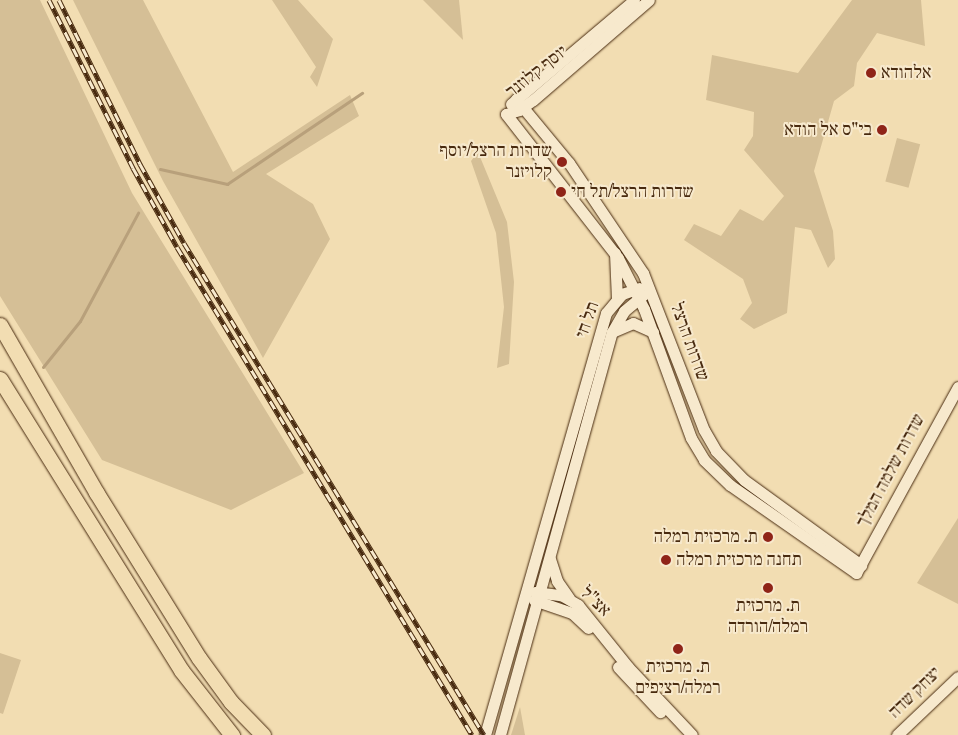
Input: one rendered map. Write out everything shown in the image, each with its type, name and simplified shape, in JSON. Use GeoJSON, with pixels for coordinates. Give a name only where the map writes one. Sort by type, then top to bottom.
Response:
{"type":"FeatureCollection","features":[{"type":"Feature","properties":{"kind":"highway"},"geometry":{"type":"LineString","coordinates":[[0,324],[96,492],[199,658],[231,702],[263,735]]}},
{"type":"Feature","properties":{"kind":"highway"},"geometry":{"type":"LineString","coordinates":[[0,379],[181,670],[232,735]]}},
{"type":"Feature","properties":{"kind":"main road","name":"יוסף קלוזנר"},"geometry":{"type":"LineString","coordinates":[[519,104],[634,0]]}},
{"type":"Feature","properties":{"kind":"main road","name":"יוסף קלוזנר"},"geometry":{"type":"LineString","coordinates":[[506,114],[649,0]]}},
{"type":"Feature","properties":{"kind":"main road","name":"שדרות הרצל"},"geometry":{"type":"LineString","coordinates":[[519,104],[569,163],[606,215],[650,288],[704,430],[723,460],[749,484],[858,569]]}},
{"type":"Feature","properties":{"kind":"main road","name":"שדרות הרצל"},"geometry":{"type":"LineString","coordinates":[[506,114],[615,253],[634,288],[653,332],[691,438],[712,470],[810,543],[858,569]]}},
{"type":"Feature","properties":{"kind":"main road"},"geometry":{"type":"LineString","coordinates":[[615,253],[617,298]]}},
{"type":"Feature","properties":{"kind":"main road"},"geometry":{"type":"LineString","coordinates":[[634,288],[650,288]]}},
{"type":"Feature","properties":{"kind":"main road","name":"תל חי"},"geometry":{"type":"LineString","coordinates":[[485,735],[603,322],[617,298],[634,288]]}},
{"type":"Feature","properties":{"kind":"main road","name":"תל חי"},"geometry":{"type":"LineString","coordinates":[[500,735],[542,590],[612,332],[618,317],[650,288]]}},
{"type":"Feature","properties":{"kind":"main road"},"geometry":{"type":"LineString","coordinates":[[612,332],[633,324],[653,332]]}},
{"type":"Feature","properties":{"kind":"main road","name":"שדרות שלמה המלך"},"geometry":{"type":"LineString","coordinates":[[858,569],[958,387]]}},
{"type":"Feature","properties":{"kind":"main road"},"geometry":{"type":"LineString","coordinates":[[550,557],[557,581],[570,600]]}},
{"type":"Feature","properties":{"kind":"main road"},"geometry":{"type":"LineString","coordinates":[[526,594],[542,590]]}},
{"type":"Feature","properties":{"kind":"main road","name":"אצ\"ל"},"geometry":{"type":"LineString","coordinates":[[542,590],[570,600],[585,612],[628,667],[692,735]]}},
{"type":"Feature","properties":{"kind":"main road","name":"אצ\"ל"},"geometry":{"type":"LineString","coordinates":[[526,594],[538,604],[577,616],[636,688],[684,735]]}},
{"type":"Feature","properties":{"kind":"main road","name":"יצחק שדה"},"geometry":{"type":"LineString","coordinates":[[897,735],[958,677]]}},
{"type":"Feature","properties":{"kind":"shaded area"},"geometry":{"type":"Polygon","coordinates":[[[0,0],[40,0],[132,193],[304,473],[231,510],[102,460],[0,296],[0,0]]]}},
{"type":"Feature","properties":{"kind":"shaded area"},"geometry":{"type":"Polygon","coordinates":[[[73,0],[143,0],[233,172],[350,95],[359,116],[266,174],[313,204],[330,239],[263,358],[163,181],[73,0]]]}},
{"type":"Feature","properties":{"kind":"shaded area"},"geometry":{"type":"Polygon","coordinates":[[[272,0],[298,0],[333,39],[317,87],[310,77],[316,67],[272,0]]]}},
{"type":"Feature","properties":{"kind":"shaded area"},"geometry":{"type":"Polygon","coordinates":[[[423,0],[459,0],[463,40],[423,0]]]}},
{"type":"Feature","properties":{"kind":"shaded area"},"geometry":{"type":"Polygon","coordinates":[[[852,0],[921,0],[925,46],[877,33],[857,63],[854,86],[834,101],[814,171],[833,231],[835,259],[828,268],[811,230],[795,227],[787,313],[754,329],[740,319],[752,303],[743,279],[684,240],[694,224],[721,236],[740,209],[763,221],[784,196],[744,150],[753,136],[754,112],[706,100],[712,55],[798,73],[852,0]]]}},
{"type":"Feature","properties":{"kind":"shaded area"},"geometry":{"type":"Polygon","coordinates":[[[897,138],[920,144],[909,188],[885,181],[897,138]]]}},
{"type":"Feature","properties":{"kind":"shaded area"},"geometry":{"type":"Polygon","coordinates":[[[478,152],[507,222],[514,282],[509,364],[497,368],[504,307],[496,233],[471,161],[478,152]]]}},
{"type":"Feature","properties":{"kind":"shaded area"},"geometry":{"type":"Polygon","coordinates":[[[958,518],[958,604],[917,583],[958,518]]]}},
{"type":"Feature","properties":{"kind":"shaded area"},"geometry":{"type":"Polygon","coordinates":[[[0,653],[21,660],[3,714],[0,713],[0,653]]]}},
{"type":"Feature","properties":{"kind":"shaded area"},"geometry":{"type":"Polygon","coordinates":[[[520,707],[525,735],[511,735],[520,707]]]}},
{"type":"Feature","properties":{"kind":"waterway"},"geometry":{"type":"LineString","coordinates":[[160,169],[227,184],[362,93]]}},
{"type":"Feature","properties":{"kind":"waterway"},"geometry":{"type":"LineString","coordinates":[[43,367],[80,321],[138,213]]}},
{"type":"Feature","properties":{"kind":"railway"},"geometry":{"type":"LineString","coordinates":[[49,0],[133,168],[177,247],[472,735]]}},
{"type":"Feature","properties":{"kind":"railway"},"geometry":{"type":"LineString","coordinates":[[59,0],[140,164],[184,243],[484,735]]}},
{"type":"Feature","properties":{"kind":"place","name":"אלהודא"},"geometry":{"type":"Point","coordinates":[871,73]}},
{"type":"Feature","properties":{"kind":"place","name":"בי\"ס אל הודא"},"geometry":{"type":"Point","coordinates":[882,130]}},
{"type":"Feature","properties":{"kind":"place","name":"שדרות הרצל/יוסף קלויזנר"},"geometry":{"type":"Point","coordinates":[562,162]}},
{"type":"Feature","properties":{"kind":"place","name":"שדרות הרצל/תל חי"},"geometry":{"type":"Point","coordinates":[561,192]}},
{"type":"Feature","properties":{"kind":"place","name":"ת. מרכזית רמלה"},"geometry":{"type":"Point","coordinates":[768,537]}},
{"type":"Feature","properties":{"kind":"place","name":"תחנה מרכזית רמלה"},"geometry":{"type":"Point","coordinates":[666,560]}},
{"type":"Feature","properties":{"kind":"place","name":"ת. מרכזית רמלה/הורדה"},"geometry":{"type":"Point","coordinates":[768,588]}},
{"type":"Feature","properties":{"kind":"place","name":"ת. מרכזית רמלה/רציפים"},"geometry":{"type":"Point","coordinates":[678,649]}}]}
